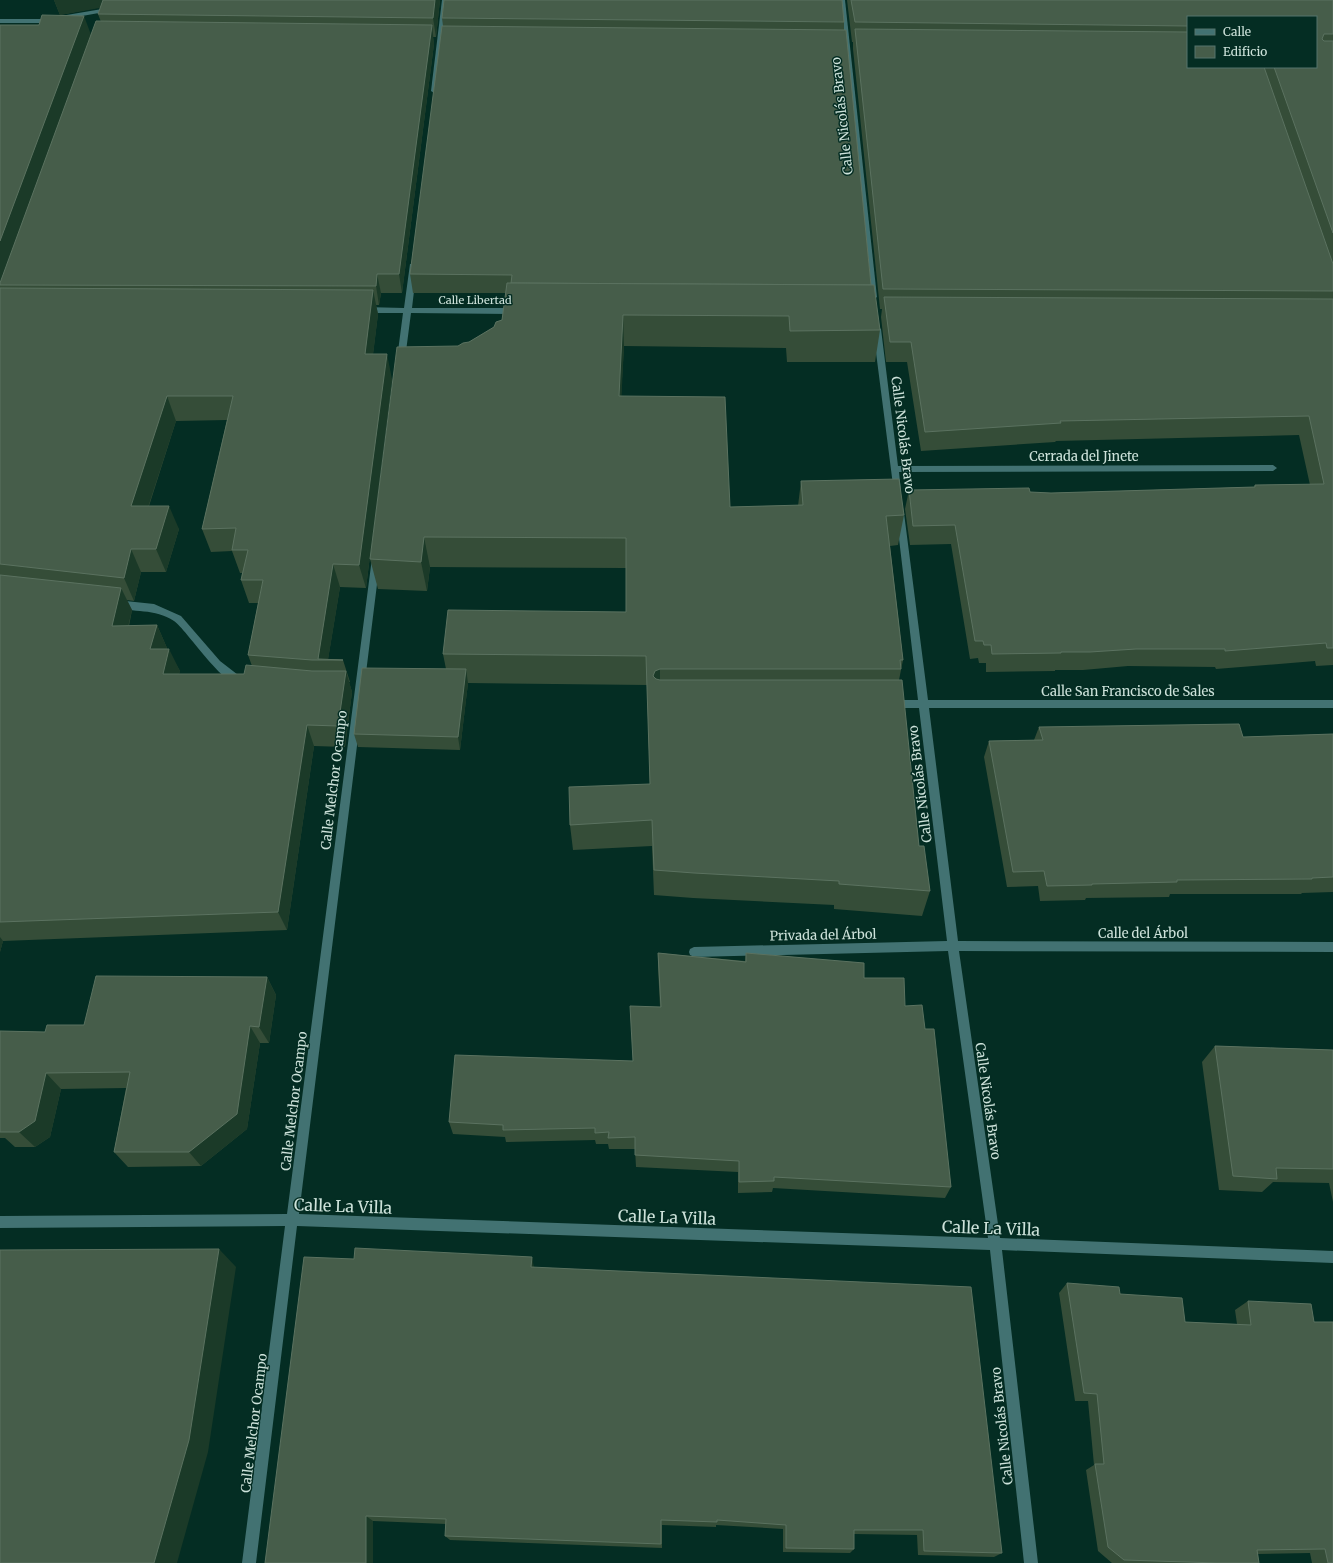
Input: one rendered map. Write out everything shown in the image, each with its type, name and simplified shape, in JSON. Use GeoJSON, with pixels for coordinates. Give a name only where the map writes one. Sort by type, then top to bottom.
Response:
{"type":"FeatureCollection","features":[{"type":"Feature","properties":{"kind":"street"},"geometry":{"type":"LineString","coordinates":[[432,102],[445,0]]}},
{"type":"Feature","properties":{"kind":"street","name":"Calle Nicolás Bravo"},"geometry":{"type":"LineString","coordinates":[[842,0],[874,305]]}},
{"type":"Feature","properties":{"kind":"street"},"geometry":{"type":"LineString","coordinates":[[0,21],[43,21],[108,10]]}},
{"type":"Feature","properties":{"kind":"street"},"geometry":{"type":"LineString","coordinates":[[37,31],[43,21]]}},
{"type":"Feature","properties":{"kind":"street"},"geometry":{"type":"LineString","coordinates":[[400,365],[414,256]]}},
{"type":"Feature","properties":{"kind":"street","name":"Calle Libertad"},"geometry":{"type":"LineString","coordinates":[[359,310],[526,311]]}},
{"type":"Feature","properties":{"kind":"street","name":"Calle Nicolás Bravo"},"geometry":{"type":"LineString","coordinates":[[876,321],[953,946],[995,1244],[1031,1563]]}},
{"type":"Feature","properties":{"kind":"street","name":"Cerrada del Jinete"},"geometry":{"type":"LineString","coordinates":[[894,469],[1273,468]]}},
{"type":"Feature","properties":{"kind":"street","name":"Calle Melchor Ocampo"},"geometry":{"type":"LineString","coordinates":[[249,1563],[356,687],[376,554]]}},
{"type":"Feature","properties":{"kind":"street"},"geometry":{"type":"LineString","coordinates":[[108,603],[154,608],[178,619],[217,664],[238,680],[252,682]]}},
{"type":"Feature","properties":{"kind":"street","name":"Calle San Francisco de Sales"},"geometry":{"type":"LineString","coordinates":[[883,704],[1333,704]]}},
{"type":"Feature","properties":{"kind":"street","name":"Calle del Árbol"},"geometry":{"type":"LineString","coordinates":[[953,946],[1333,947]]}},
{"type":"Feature","properties":{"kind":"street","name":"Privada del Árbol"},"geometry":{"type":"LineString","coordinates":[[694,952],[953,946]]}},
{"type":"Feature","properties":{"kind":"street","name":"Calle La Villa"},"geometry":{"type":"LineString","coordinates":[[0,1222],[292,1220],[995,1244],[1333,1258]]}},
{"type":"Feature","properties":{"kind":"building"},"geometry":{"type":"Polygon","coordinates":[[[103,0],[435,0],[433,18],[98,14],[103,0]]]}},
{"type":"Feature","properties":{"kind":"building"},"geometry":{"type":"Polygon","coordinates":[[[444,0],[842,0],[844,22],[442,18],[444,0]]]}},
{"type":"Feature","properties":{"kind":"building"},"geometry":{"type":"Polygon","coordinates":[[[851,0],[1333,0],[1333,34],[1324,34],[1322,39],[1324,41],[1333,41],[1333,233],[1274,68],[1317,68],[1317,16],[1187,16],[1187,26],[855,22],[851,0]]]}},
{"type":"Feature","properties":{"kind":"building"},"geometry":{"type":"Polygon","coordinates":[[[42,15],[84,16],[0,241],[0,25],[39,25],[42,15]]]}},
{"type":"Feature","properties":{"kind":"building"},"geometry":{"type":"Polygon","coordinates":[[[96,21],[432,25],[399,274],[377,274],[376,286],[0,285],[96,21]]]}},
{"type":"Feature","properties":{"kind":"building"},"geometry":{"type":"Polygon","coordinates":[[[442,26],[846,30],[871,285],[511,283],[512,275],[410,274],[442,26]]]}},
{"type":"Feature","properties":{"kind":"building"},"geometry":{"type":"Polygon","coordinates":[[[855,29],[1187,32],[1187,68],[1264,68],[1333,264],[1333,291],[883,289],[855,29]]]}},
{"type":"Feature","properties":{"kind":"building"},"geometry":{"type":"Polygon","coordinates":[[[507,283],[874,285],[880,330],[790,331],[789,316],[623,315],[619,396],[725,397],[730,507],[803,505],[801,481],[899,479],[904,515],[886,516],[903,660],[900,660],[901,669],[660,669],[655,671],[653,676],[660,680],[902,680],[919,846],[924,846],[930,891],[839,884],[839,881],[654,870],[652,820],[570,825],[569,787],[650,784],[646,656],[443,654],[448,610],[626,612],[626,538],[424,537],[421,562],[370,559],[397,347],[458,346],[469,342],[494,327],[496,322],[502,320],[507,283]]]}},
{"type":"Feature","properties":{"kind":"building"},"geometry":{"type":"Polygon","coordinates":[[[0,288],[373,290],[365,354],[387,354],[359,565],[333,564],[318,659],[343,660],[312,660],[248,655],[263,580],[241,580],[248,550],[232,550],[236,528],[202,529],[233,396],[167,396],[131,506],[169,506],[156,549],[131,549],[124,578],[0,564],[0,288]]]}},
{"type":"Feature","properties":{"kind":"building"},"geometry":{"type":"Polygon","coordinates":[[[884,297],[1333,299],[1333,648],[1327,648],[1326,643],[1225,651],[1225,649],[1136,649],[1090,652],[992,654],[991,645],[984,645],[983,641],[975,641],[955,525],[913,526],[909,490],[1029,488],[1030,492],[1051,493],[1255,487],[1255,485],[1324,484],[1309,416],[1060,421],[1061,423],[925,432],[911,342],[890,342],[884,297]]]}},
{"type":"Feature","properties":{"kind":"building"},"geometry":{"type":"Polygon","coordinates":[[[0,575],[121,588],[112,626],[157,625],[150,649],[169,649],[163,674],[244,674],[246,665],[312,671],[346,671],[338,726],[307,725],[278,912],[0,922],[0,575]]]}},
{"type":"Feature","properties":{"kind":"building"},"geometry":{"type":"Polygon","coordinates":[[[362,668],[466,669],[458,737],[354,734],[362,668]]]}},
{"type":"Feature","properties":{"kind":"building"},"geometry":{"type":"Polygon","coordinates":[[[1239,724],[1243,737],[1333,734],[1333,877],[1312,879],[1177,880],[1177,882],[1047,886],[1044,871],[1013,872],[989,741],[1043,740],[1039,727],[1239,724]]]}},
{"type":"Feature","properties":{"kind":"building"},"geometry":{"type":"Polygon","coordinates":[[[658,953],[746,962],[746,953],[864,963],[864,978],[904,978],[905,1006],[922,1005],[925,1029],[934,1029],[951,1187],[774,1177],[774,1181],[739,1182],[739,1161],[635,1155],[635,1137],[608,1138],[609,1132],[595,1133],[595,1128],[503,1130],[503,1125],[449,1122],[455,1055],[633,1061],[630,1006],[661,1007],[658,953]]]}},
{"type":"Feature","properties":{"kind":"building"},"geometry":{"type":"Polygon","coordinates":[[[96,976],[267,977],[259,1027],[250,1026],[237,1114],[189,1152],[114,1152],[130,1072],[46,1073],[35,1121],[19,1132],[0,1132],[0,1031],[45,1032],[47,1025],[84,1025],[96,976]]]}},
{"type":"Feature","properties":{"kind":"building"},"geometry":{"type":"Polygon","coordinates":[[[1215,1046],[1333,1050],[1333,1169],[1276,1168],[1277,1179],[1233,1176],[1215,1046]]]}},
{"type":"Feature","properties":{"kind":"building"},"geometry":{"type":"Polygon","coordinates":[[[355,1248],[532,1257],[531,1267],[971,1287],[1002,1553],[924,1551],[923,1530],[854,1530],[854,1549],[786,1548],[786,1525],[717,1520],[717,1522],[661,1520],[661,1544],[445,1536],[446,1519],[366,1516],[366,1563],[265,1563],[304,1257],[354,1259],[355,1248]]]}},
{"type":"Feature","properties":{"kind":"building"},"geometry":{"type":"Polygon","coordinates":[[[219,1249],[189,1440],[154,1563],[0,1563],[0,1250],[219,1249]]]}},
{"type":"Feature","properties":{"kind":"building"},"geometry":{"type":"Polygon","coordinates":[[[1067,1283],[1119,1287],[1120,1294],[1182,1298],[1185,1322],[1251,1325],[1248,1301],[1311,1304],[1314,1322],[1333,1322],[1333,1563],[1328,1563],[1325,1549],[1257,1550],[1259,1563],[1218,1563],[1124,1560],[1108,1547],[1095,1464],[1104,1464],[1097,1394],[1084,1393],[1067,1283]]]}}]}
